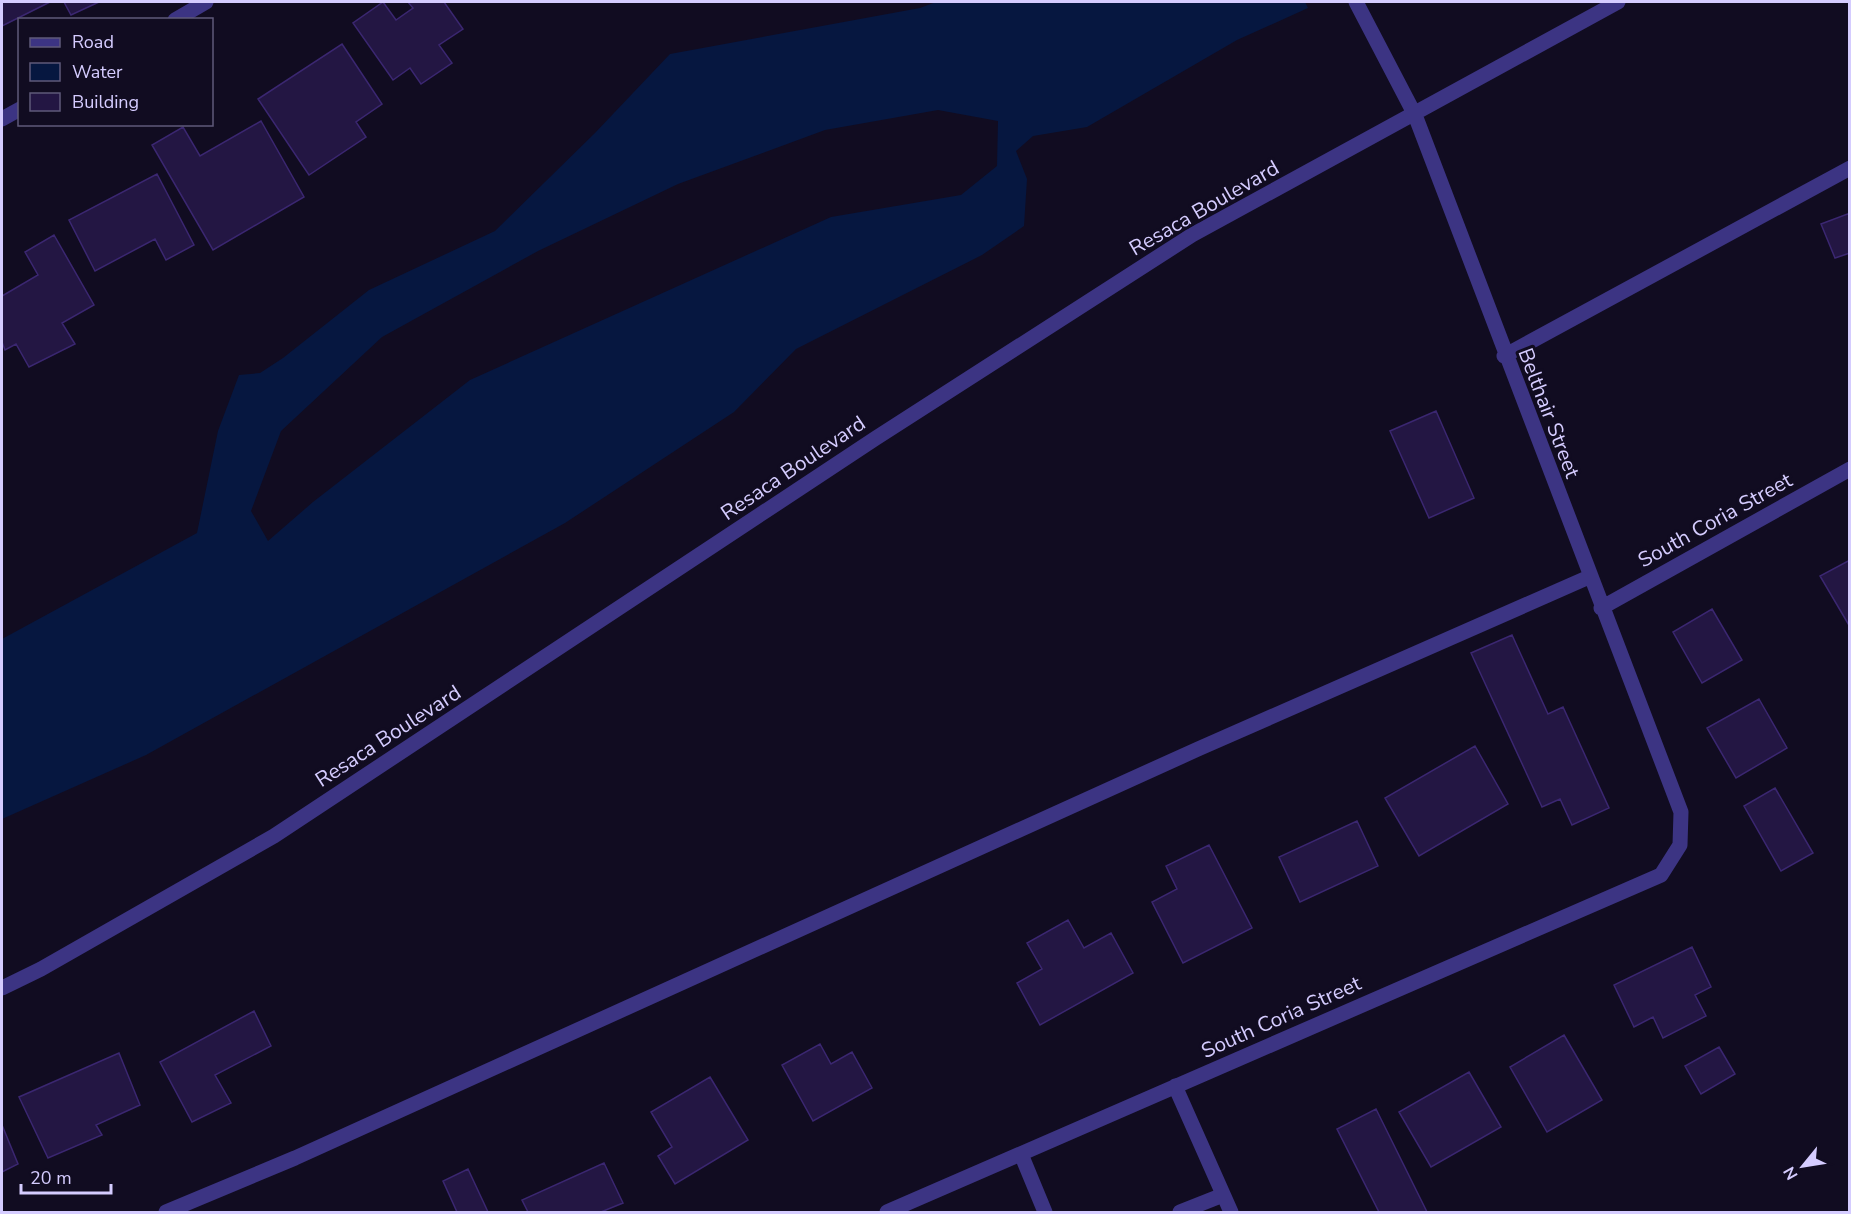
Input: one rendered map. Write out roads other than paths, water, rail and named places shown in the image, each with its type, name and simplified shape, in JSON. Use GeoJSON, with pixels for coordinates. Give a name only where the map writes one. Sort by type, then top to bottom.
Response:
{"type":"FeatureCollection","features":[{"type":"Feature","properties":{"kind":"street"},"geometry":{"type":"LineString","coordinates":[[178,18],[206,2]]}},
{"type":"Feature","properties":{"kind":"street","name":"Belthair Street"},"geometry":{"type":"LineString","coordinates":[[1356,2],[1415,115],[1504,356],[1681,812],[1680,845]]}},
{"type":"Feature","properties":{"kind":"street","name":"Resaca Boulevard"},"geometry":{"type":"LineString","coordinates":[[2,988],[41,969],[274,836],[876,438],[1192,236],[1618,2]]}},
{"type":"Feature","properties":{"kind":"street"},"geometry":{"type":"LineString","coordinates":[[2,119],[18,110]]}},
{"type":"Feature","properties":{"kind":"street"},"geometry":{"type":"LineString","coordinates":[[1504,356],[1850,168]]}},
{"type":"Feature","properties":{"kind":"street","name":"South Coria Street"},"geometry":{"type":"LineString","coordinates":[[1601,608],[1850,469]]}},
{"type":"Feature","properties":{"kind":"street"},"geometry":{"type":"LineString","coordinates":[[166,1212],[295,1158],[1166,764],[1589,577]]}},
{"type":"Feature","properties":{"kind":"street","name":"South Coria Street"},"geometry":{"type":"LineString","coordinates":[[888,1212],[1661,874],[1680,845]]}},
{"type":"Feature","properties":{"kind":"street"},"geometry":{"type":"LineString","coordinates":[[1175,1086],[1231,1212]]}},
{"type":"Feature","properties":{"kind":"street"},"geometry":{"type":"LineString","coordinates":[[1021,1154],[1045,1212]]}},
{"type":"Feature","properties":{"kind":"street"},"geometry":{"type":"LineString","coordinates":[[1180,1212],[1223,1195]]}},
{"type":"Feature","properties":{"kind":"water"},"geometry":{"type":"Polygon","coordinates":[[[936,2],[1305,2],[1308,8],[1237,40],[1087,127],[1033,136],[1016,151],[1027,179],[1024,226],[982,255],[796,349],[734,412],[565,523],[146,755],[2,819],[2,639],[197,533],[218,431],[239,375],[260,373],[283,358],[369,290],[495,231],[595,133],[670,54],[920,8],[936,2]],[[938,110],[825,130],[678,184],[538,251],[382,337],[281,431],[251,511],[268,541],[313,502],[470,380],[831,217],[961,195],[997,166],[998,121],[938,110]]]}}]}
